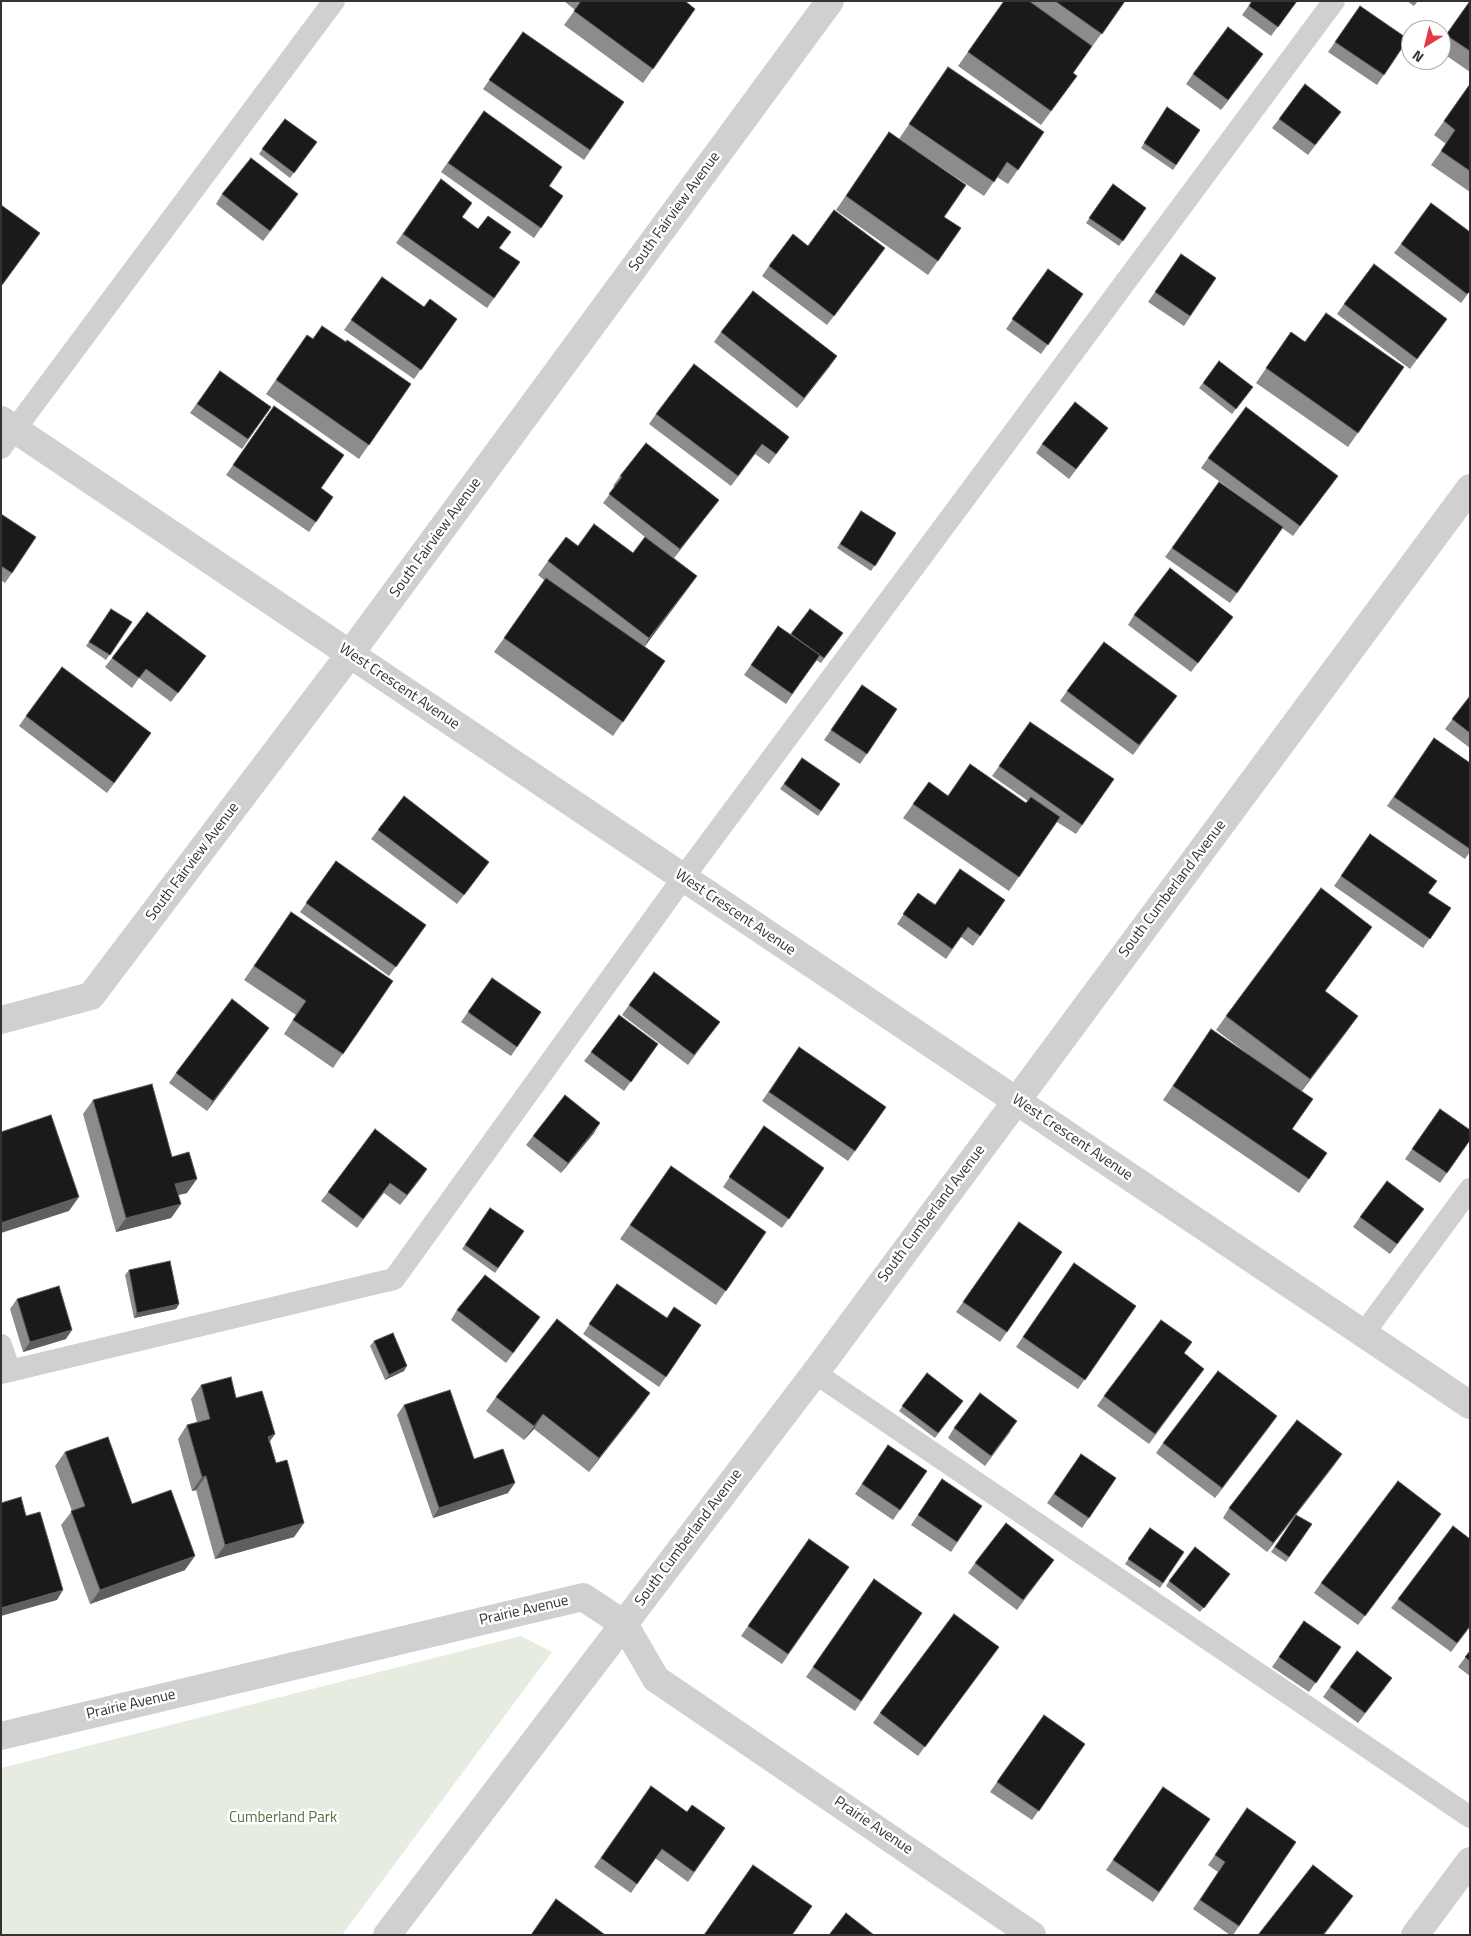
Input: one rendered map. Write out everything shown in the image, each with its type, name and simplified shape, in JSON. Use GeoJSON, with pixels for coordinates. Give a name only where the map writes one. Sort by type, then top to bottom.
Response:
{"type":"FeatureCollection","features":[{"type":"Feature","properties":{"kind":"street","name":"South Fairview Avenue"},"geometry":{"type":"LineString","coordinates":[[1,1020],[91,996],[350,654],[830,1]]}},
{"type":"Feature","properties":{"kind":"street","name":"West Crescent Avenue"},"geometry":{"type":"LineString","coordinates":[[6,432],[350,654],[1470,1405]]}},
{"type":"Feature","properties":{"kind":"street","name":"South Cumberland Avenue"},"geometry":{"type":"LineString","coordinates":[[393,1933],[815,1373],[1470,488]]}},
{"type":"Feature","properties":{"kind":"street","name":"Prairie Avenue"},"geometry":{"type":"LineString","coordinates":[[1,1736],[583,1597],[624,1624],[656,1679],[1032,1935]]}},
{"type":"Feature","properties":{"kind":"street"},"geometry":{"type":"LineString","coordinates":[[1416,1935],[1470,1861]]}},
{"type":"Feature","properties":{"kind":"lane"},"geometry":{"type":"LineString","coordinates":[[6,432],[334,1]]}},
{"type":"Feature","properties":{"kind":"lane"},"geometry":{"type":"LineString","coordinates":[[1,1345],[5,1372],[394,1279],[683,878],[1334,1]]}},
{"type":"Feature","properties":{"kind":"lane"},"geometry":{"type":"LineString","coordinates":[[1364,1333],[1470,1189]]}},
{"type":"Feature","properties":{"kind":"lane"},"geometry":{"type":"LineString","coordinates":[[815,1373],[1470,1818]]}},
{"type":"Feature","properties":{"kind":"green space","name":"Cumberland Park"},"geometry":{"type":"Polygon","coordinates":[[[521,1636],[552,1652],[342,1935],[1,1935],[1,1768],[521,1636]]]}},
{"type":"Feature","properties":{"kind":"building"},"geometry":{"type":"Polygon","coordinates":[[[581,1],[685,1],[695,9],[653,69],[574,11],[581,1]]]}},
{"type":"Feature","properties":{"kind":"building"},"geometry":{"type":"Polygon","coordinates":[[[1004,1],[1029,1],[1092,46],[1073,73],[1077,76],[1051,111],[968,52],[1004,1]]]}},
{"type":"Feature","properties":{"kind":"building"},"geometry":{"type":"Polygon","coordinates":[[[1055,1],[1125,1],[1102,34],[1055,1]]]}},
{"type":"Feature","properties":{"kind":"building"},"geometry":{"type":"Polygon","coordinates":[[[1252,1],[1297,1],[1278,27],[1249,6],[1252,1]]]}},
{"type":"Feature","properties":{"kind":"building"},"geometry":{"type":"Polygon","coordinates":[[[1470,1],[1470,51],[1451,38],[1451,28],[1470,1]]]}},
{"type":"Feature","properties":{"kind":"building"},"geometry":{"type":"Polygon","coordinates":[[[1360,6],[1401,34],[1401,50],[1384,75],[1335,42],[1360,6]]]}},
{"type":"Feature","properties":{"kind":"building"},"geometry":{"type":"Polygon","coordinates":[[[1228,27],[1263,54],[1228,100],[1193,74],[1228,27]]]}},
{"type":"Feature","properties":{"kind":"building"},"geometry":{"type":"Polygon","coordinates":[[[523,32],[624,102],[590,150],[489,80],[523,32]]]}},
{"type":"Feature","properties":{"kind":"building"},"geometry":{"type":"Polygon","coordinates":[[[948,67],[1044,132],[1018,170],[1007,162],[994,182],[909,124],[948,67]]]}},
{"type":"Feature","properties":{"kind":"building"},"geometry":{"type":"Polygon","coordinates":[[[1305,84],[1341,112],[1315,145],[1279,119],[1305,84]]]}},
{"type":"Feature","properties":{"kind":"building"},"geometry":{"type":"Polygon","coordinates":[[[1470,84],[1470,171],[1441,151],[1455,130],[1444,121],[1470,84]]]}},
{"type":"Feature","properties":{"kind":"building"},"geometry":{"type":"Polygon","coordinates":[[[1167,107],[1200,130],[1176,165],[1144,143],[1167,107]]]}},
{"type":"Feature","properties":{"kind":"building"},"geometry":{"type":"Polygon","coordinates":[[[484,111],[562,167],[549,186],[563,196],[541,228],[448,163],[484,111]]]}},
{"type":"Feature","properties":{"kind":"building"},"geometry":{"type":"Polygon","coordinates":[[[285,119],[317,142],[294,173],[262,149],[285,119]]]}},
{"type":"Feature","properties":{"kind":"building"},"geometry":{"type":"Polygon","coordinates":[[[889,132],[966,185],[944,217],[961,228],[938,261],[846,196],[889,132]]]}},
{"type":"Feature","properties":{"kind":"building"},"geometry":{"type":"Polygon","coordinates":[[[251,158],[298,194],[270,231],[222,194],[251,158]]]}},
{"type":"Feature","properties":{"kind":"building"},"geometry":{"type":"Polygon","coordinates":[[[441,179],[472,203],[462,217],[478,229],[488,216],[511,232],[499,248],[520,262],[494,298],[403,234],[441,179]]]}},
{"type":"Feature","properties":{"kind":"building"},"geometry":{"type":"Polygon","coordinates":[[[1113,184],[1146,208],[1123,241],[1089,218],[1113,184]]]}},
{"type":"Feature","properties":{"kind":"building"},"geometry":{"type":"Polygon","coordinates":[[[1431,203],[1470,232],[1470,291],[1467,294],[1401,244],[1431,203]]]}},
{"type":"Feature","properties":{"kind":"building"},"geometry":{"type":"Polygon","coordinates":[[[1,205],[40,233],[2,285],[1,285],[1,205]]]}},
{"type":"Feature","properties":{"kind":"building"},"geometry":{"type":"Polygon","coordinates":[[[834,210],[885,248],[834,316],[769,266],[793,234],[808,246],[834,210]]]}},
{"type":"Feature","properties":{"kind":"building"},"geometry":{"type":"Polygon","coordinates":[[[1181,254],[1216,278],[1190,316],[1155,292],[1181,254]]]}},
{"type":"Feature","properties":{"kind":"building"},"geometry":{"type":"Polygon","coordinates":[[[1374,264],[1447,319],[1417,359],[1344,304],[1374,264]]]}},
{"type":"Feature","properties":{"kind":"building"},"geometry":{"type":"Polygon","coordinates":[[[1048,269],[1083,294],[1048,345],[1012,319],[1048,269]]]}},
{"type":"Feature","properties":{"kind":"building"},"geometry":{"type":"Polygon","coordinates":[[[382,277],[424,307],[430,299],[457,319],[421,370],[351,320],[382,277]]]}},
{"type":"Feature","properties":{"kind":"building"},"geometry":{"type":"Polygon","coordinates":[[[753,291],[837,356],[804,398],[721,332],[753,291]]]}},
{"type":"Feature","properties":{"kind":"building"},"geometry":{"type":"Polygon","coordinates":[[[1326,313],[1404,367],[1358,433],[1266,368],[1291,332],[1305,342],[1326,313]]]}},
{"type":"Feature","properties":{"kind":"building"},"geometry":{"type":"Polygon","coordinates":[[[322,326],[346,342],[347,340],[411,384],[369,445],[276,380],[307,335],[313,339],[322,326]]]}},
{"type":"Feature","properties":{"kind":"building"},"geometry":{"type":"Polygon","coordinates":[[[1219,361],[1253,387],[1236,409],[1203,383],[1219,361]]]}},
{"type":"Feature","properties":{"kind":"building"},"geometry":{"type":"Polygon","coordinates":[[[694,364],[789,437],[776,454],[762,444],[738,476],[656,414],[694,364]]]}},
{"type":"Feature","properties":{"kind":"building"},"geometry":{"type":"Polygon","coordinates":[[[220,371],[271,407],[248,439],[197,404],[220,371]]]}},
{"type":"Feature","properties":{"kind":"building"},"geometry":{"type":"Polygon","coordinates":[[[1075,402],[1108,428],[1076,469],[1042,444],[1075,402]]]}},
{"type":"Feature","properties":{"kind":"building"},"geometry":{"type":"Polygon","coordinates":[[[274,406],[344,455],[321,488],[333,497],[316,522],[233,465],[274,406]]]}},
{"type":"Feature","properties":{"kind":"building"},"geometry":{"type":"Polygon","coordinates":[[[1246,407],[1338,476],[1300,526],[1208,458],[1246,407]]]}},
{"type":"Feature","properties":{"kind":"building"},"geometry":{"type":"Polygon","coordinates":[[[646,443],[719,500],[680,549],[609,494],[622,477],[620,476],[646,443]]]}},
{"type":"Feature","properties":{"kind":"building"},"geometry":{"type":"Polygon","coordinates":[[[1219,482],[1283,527],[1237,593],[1172,548],[1219,482]]]}},
{"type":"Feature","properties":{"kind":"building"},"geometry":{"type":"Polygon","coordinates":[[[861,511],[896,533],[875,566],[840,544],[861,511]]]}},
{"type":"Feature","properties":{"kind":"building"},"geometry":{"type":"Polygon","coordinates":[[[1,514],[36,537],[12,573],[1,566],[1,514]]]}},
{"type":"Feature","properties":{"kind":"building"},"geometry":{"type":"Polygon","coordinates":[[[594,524],[633,553],[645,537],[697,576],[649,638],[548,561],[566,537],[578,546],[594,524]]]}},
{"type":"Feature","properties":{"kind":"building"},"geometry":{"type":"Polygon","coordinates":[[[1170,568],[1233,617],[1198,663],[1134,615],[1170,568]]]}},
{"type":"Feature","properties":{"kind":"building"},"geometry":{"type":"Polygon","coordinates":[[[546,578],[665,661],[623,722],[504,638],[546,578]]]}},
{"type":"Feature","properties":{"kind":"building"},"geometry":{"type":"Polygon","coordinates":[[[111,609],[132,622],[110,655],[89,642],[111,609]]]}},
{"type":"Feature","properties":{"kind":"building"},"geometry":{"type":"Polygon","coordinates":[[[810,609],[843,633],[824,658],[791,634],[810,609]]]}},
{"type":"Feature","properties":{"kind":"building"},"geometry":{"type":"Polygon","coordinates":[[[147,612],[206,656],[178,693],[146,669],[139,678],[112,658],[147,612]]]}},
{"type":"Feature","properties":{"kind":"building"},"geometry":{"type":"Polygon","coordinates":[[[778,626],[820,655],[792,694],[751,665],[778,626]]]}},
{"type":"Feature","properties":{"kind":"building"},"geometry":{"type":"Polygon","coordinates":[[[1104,642],[1177,696],[1139,745],[1067,691],[1104,642]]]}},
{"type":"Feature","properties":{"kind":"building"},"geometry":{"type":"Polygon","coordinates":[[[62,667],[151,733],[114,783],[26,716],[62,667]]]}},
{"type":"Feature","properties":{"kind":"building"},"geometry":{"type":"Polygon","coordinates":[[[862,685],[897,709],[867,754],[831,730],[862,685]]]}},
{"type":"Feature","properties":{"kind":"building"},"geometry":{"type":"Polygon","coordinates":[[[1470,696],[1470,733],[1452,719],[1470,696]]]}},
{"type":"Feature","properties":{"kind":"building"},"geometry":{"type":"Polygon","coordinates":[[[1030,722],[1114,779],[1082,825],[999,766],[1030,722]]]}},
{"type":"Feature","properties":{"kind":"building"},"geometry":{"type":"Polygon","coordinates":[[[1434,738],[1470,763],[1470,849],[1394,797],[1434,738]]]}},
{"type":"Feature","properties":{"kind":"building"},"geometry":{"type":"Polygon","coordinates":[[[802,758],[840,784],[821,811],[784,784],[802,758]]]}},
{"type":"Feature","properties":{"kind":"building"},"geometry":{"type":"Polygon","coordinates":[[[970,764],[1026,803],[1031,797],[1060,817],[1019,877],[913,804],[929,782],[948,796],[970,764]]]}},
{"type":"Feature","properties":{"kind":"building"},"geometry":{"type":"Polygon","coordinates":[[[404,796],[489,862],[464,895],[378,830],[404,796]]]}},
{"type":"Feature","properties":{"kind":"building"},"geometry":{"type":"Polygon","coordinates":[[[1370,834],[1437,881],[1428,893],[1451,908],[1430,939],[1341,876],[1370,834]]]}},
{"type":"Feature","properties":{"kind":"building"},"geometry":{"type":"Polygon","coordinates":[[[336,861],[426,925],[396,967],[306,903],[336,861]]]}},
{"type":"Feature","properties":{"kind":"building"},"geometry":{"type":"Polygon","coordinates":[[[960,869],[1005,900],[980,936],[968,927],[952,949],[903,914],[918,893],[935,905],[960,869]]]}},
{"type":"Feature","properties":{"kind":"building"},"geometry":{"type":"Polygon","coordinates":[[[1321,888],[1372,927],[1325,991],[1358,1016],[1310,1079],[1226,1016],[1321,888]]]}},
{"type":"Feature","properties":{"kind":"building"},"geometry":{"type":"Polygon","coordinates":[[[291,912],[393,981],[343,1054],[293,1020],[306,1001],[254,966],[291,912]]]}},
{"type":"Feature","properties":{"kind":"building"},"geometry":{"type":"Polygon","coordinates":[[[654,972],[720,1022],[694,1055],[629,1005],[654,972]]]}},
{"type":"Feature","properties":{"kind":"building"},"geometry":{"type":"Polygon","coordinates":[[[492,978],[541,1012],[517,1047],[468,1012],[492,978]]]}},
{"type":"Feature","properties":{"kind":"building"},"geometry":{"type":"Polygon","coordinates":[[[232,999],[269,1028],[213,1101],[176,1073],[232,999]]]}},
{"type":"Feature","properties":{"kind":"building"},"geometry":{"type":"Polygon","coordinates":[[[619,1015],[658,1044],[631,1082],[591,1052],[619,1015]]]}},
{"type":"Feature","properties":{"kind":"building"},"geometry":{"type":"Polygon","coordinates":[[[1211,1029],[1313,1099],[1292,1129],[1327,1153],[1309,1179],[1173,1086],[1211,1029]]]}},
{"type":"Feature","properties":{"kind":"building"},"geometry":{"type":"Polygon","coordinates":[[[799,1047],[886,1107],[855,1151],[769,1092],[799,1047]]]}},
{"type":"Feature","properties":{"kind":"building"},"geometry":{"type":"Polygon","coordinates":[[[152,1084],[172,1157],[189,1152],[197,1179],[175,1184],[181,1204],[126,1218],[93,1100],[152,1084]]]}},
{"type":"Feature","properties":{"kind":"building"},"geometry":{"type":"Polygon","coordinates":[[[565,1095],[600,1123],[568,1163],[533,1136],[565,1095]]]}},
{"type":"Feature","properties":{"kind":"building"},"geometry":{"type":"Polygon","coordinates":[[[1440,1109],[1470,1130],[1470,1140],[1447,1173],[1412,1149],[1440,1109]]]}},
{"type":"Feature","properties":{"kind":"building"},"geometry":{"type":"Polygon","coordinates":[[[51,1115],[79,1197],[1,1223],[1,1132],[51,1115]]]}},
{"type":"Feature","properties":{"kind":"building"},"geometry":{"type":"Polygon","coordinates":[[[764,1126],[824,1168],[789,1219],[729,1177],[764,1126]]]}},
{"type":"Feature","properties":{"kind":"building"},"geometry":{"type":"Polygon","coordinates":[[[375,1129],[427,1169],[407,1195],[390,1183],[363,1219],[328,1192],[375,1129]]]}},
{"type":"Feature","properties":{"kind":"building"},"geometry":{"type":"Polygon","coordinates":[[[671,1166],[766,1232],[726,1291],[630,1225],[671,1166]]]}},
{"type":"Feature","properties":{"kind":"building"},"geometry":{"type":"Polygon","coordinates":[[[1387,1181],[1424,1209],[1397,1244],[1360,1217],[1387,1181]]]}},
{"type":"Feature","properties":{"kind":"building"},"geometry":{"type":"Polygon","coordinates":[[[490,1208],[524,1231],[498,1268],[465,1245],[490,1208]]]}},
{"type":"Feature","properties":{"kind":"building"},"geometry":{"type":"Polygon","coordinates":[[[1019,1222],[1062,1252],[1007,1332],[963,1302],[1019,1222]]]}},
{"type":"Feature","properties":{"kind":"building"},"geometry":{"type":"Polygon","coordinates":[[[170,1261],[179,1304],[137,1313],[129,1270],[170,1261]]]}},
{"type":"Feature","properties":{"kind":"building"},"geometry":{"type":"Polygon","coordinates":[[[1074,1263],[1136,1306],[1085,1380],[1023,1337],[1074,1263]]]}},
{"type":"Feature","properties":{"kind":"building"},"geometry":{"type":"Polygon","coordinates":[[[485,1275],[540,1317],[513,1353],[457,1310],[485,1275]]]}},
{"type":"Feature","properties":{"kind":"building"},"geometry":{"type":"Polygon","coordinates":[[[617,1284],[667,1318],[674,1307],[701,1325],[666,1377],[589,1324],[617,1284]]]}},
{"type":"Feature","properties":{"kind":"building"},"geometry":{"type":"Polygon","coordinates":[[[59,1286],[72,1330],[30,1342],[17,1299],[59,1286]]]}},
{"type":"Feature","properties":{"kind":"building"},"geometry":{"type":"Polygon","coordinates":[[[557,1319],[650,1393],[599,1458],[543,1414],[534,1426],[496,1397],[557,1319]]]}},
{"type":"Feature","properties":{"kind":"building"},"geometry":{"type":"Polygon","coordinates":[[[1161,1320],[1192,1342],[1184,1353],[1204,1369],[1155,1434],[1104,1396],[1161,1320]]]}},
{"type":"Feature","properties":{"kind":"building"},"geometry":{"type":"Polygon","coordinates":[[[393,1333],[407,1366],[389,1375],[374,1341],[393,1333]]]}},
{"type":"Feature","properties":{"kind":"building"},"geometry":{"type":"Polygon","coordinates":[[[1218,1371],[1277,1416],[1222,1488],[1163,1443],[1218,1371]]]}},
{"type":"Feature","properties":{"kind":"building"},"geometry":{"type":"Polygon","coordinates":[[[927,1373],[963,1401],[938,1433],[902,1406],[927,1373]]]}},
{"type":"Feature","properties":{"kind":"building"},"geometry":{"type":"Polygon","coordinates":[[[231,1377],[236,1398],[262,1391],[275,1434],[268,1437],[276,1463],[287,1460],[304,1523],[225,1545],[206,1476],[202,1477],[187,1425],[210,1419],[201,1385],[231,1377]]]}},
{"type":"Feature","properties":{"kind":"building"},"geometry":{"type":"Polygon","coordinates":[[[450,1390],[474,1459],[503,1449],[515,1483],[439,1508],[404,1405],[450,1390]]]}},
{"type":"Feature","properties":{"kind":"building"},"geometry":{"type":"Polygon","coordinates":[[[980,1393],[1017,1421],[991,1456],[954,1428],[980,1393]]]}},
{"type":"Feature","properties":{"kind":"building"},"geometry":{"type":"Polygon","coordinates":[[[1297,1420],[1342,1454],[1273,1543],[1229,1508],[1297,1420]]]}},
{"type":"Feature","properties":{"kind":"building"},"geometry":{"type":"Polygon","coordinates":[[[108,1437],[132,1504],[171,1490],[195,1556],[100,1590],[71,1511],[85,1506],[65,1452],[108,1437]]]}},
{"type":"Feature","properties":{"kind":"building"},"geometry":{"type":"Polygon","coordinates":[[[888,1445],[927,1471],[900,1510],[862,1484],[888,1445]]]}},
{"type":"Feature","properties":{"kind":"building"},"geometry":{"type":"Polygon","coordinates":[[[1081,1454],[1116,1478],[1089,1518],[1054,1494],[1081,1454]]]}},
{"type":"Feature","properties":{"kind":"building"},"geometry":{"type":"Polygon","coordinates":[[[942,1479],[982,1506],[957,1542],[918,1515],[942,1479]]]}},
{"type":"Feature","properties":{"kind":"building"},"geometry":{"type":"Polygon","coordinates":[[[1398,1481],[1441,1514],[1365,1616],[1321,1583],[1398,1481]]]}},
{"type":"Feature","properties":{"kind":"building"},"geometry":{"type":"Polygon","coordinates":[[[21,1497],[26,1516],[40,1512],[63,1590],[1,1608],[1,1503],[21,1497]]]}},
{"type":"Feature","properties":{"kind":"building"},"geometry":{"type":"Polygon","coordinates":[[[1296,1515],[1312,1524],[1289,1557],[1275,1547],[1296,1515]]]}},
{"type":"Feature","properties":{"kind":"building"},"geometry":{"type":"Polygon","coordinates":[[[1006,1523],[1054,1560],[1023,1600],[975,1563],[1006,1523]]]}},
{"type":"Feature","properties":{"kind":"building"},"geometry":{"type":"Polygon","coordinates":[[[1453,1526],[1470,1539],[1470,1626],[1457,1643],[1398,1599],[1453,1526]]]}},
{"type":"Feature","properties":{"kind":"building"},"geometry":{"type":"Polygon","coordinates":[[[1150,1528],[1184,1552],[1163,1583],[1128,1559],[1150,1528]]]}},
{"type":"Feature","properties":{"kind":"building"},"geometry":{"type":"Polygon","coordinates":[[[809,1539],[849,1567],[788,1654],[748,1626],[809,1539]]]}},
{"type":"Feature","properties":{"kind":"building"},"geometry":{"type":"Polygon","coordinates":[[[1195,1547],[1230,1574],[1204,1608],[1169,1581],[1195,1547]]]}},
{"type":"Feature","properties":{"kind":"building"},"geometry":{"type":"Polygon","coordinates":[[[874,1579],[922,1613],[861,1701],[813,1667],[874,1579]]]}},
{"type":"Feature","properties":{"kind":"building"},"geometry":{"type":"Polygon","coordinates":[[[954,1614],[999,1647],[925,1747],[880,1713],[954,1614]]]}},
{"type":"Feature","properties":{"kind":"building"},"geometry":{"type":"Polygon","coordinates":[[[1304,1621],[1341,1647],[1316,1683],[1279,1657],[1304,1621]]]}},
{"type":"Feature","properties":{"kind":"building"},"geometry":{"type":"Polygon","coordinates":[[[1357,1651],[1392,1678],[1365,1713],[1330,1687],[1357,1651]]]}},
{"type":"Feature","properties":{"kind":"building"},"geometry":{"type":"Polygon","coordinates":[[[1470,1651],[1470,1661],[1465,1657],[1470,1651]]]}},
{"type":"Feature","properties":{"kind":"building"},"geometry":{"type":"Polygon","coordinates":[[[1044,1715],[1085,1744],[1039,1811],[997,1782],[1044,1715]]]}},
{"type":"Feature","properties":{"kind":"building"},"geometry":{"type":"Polygon","coordinates":[[[651,1786],[687,1812],[692,1805],[725,1828],[694,1872],[662,1849],[637,1884],[601,1858],[651,1786]]]}},
{"type":"Feature","properties":{"kind":"building"},"geometry":{"type":"Polygon","coordinates":[[[1163,1787],[1210,1819],[1159,1892],[1113,1860],[1163,1787]]]}},
{"type":"Feature","properties":{"kind":"building"},"geometry":{"type":"Polygon","coordinates":[[[1247,1808],[1296,1842],[1239,1926],[1200,1900],[1225,1862],[1215,1855],[1247,1808]]]}},
{"type":"Feature","properties":{"kind":"building"},"geometry":{"type":"Polygon","coordinates":[[[753,1865],[812,1906],[792,1935],[704,1935],[753,1865]]]}},
{"type":"Feature","properties":{"kind":"building"},"geometry":{"type":"Polygon","coordinates":[[[1313,1865],[1353,1896],[1323,1935],[1258,1935],[1313,1865]]]}},
{"type":"Feature","properties":{"kind":"building"},"geometry":{"type":"Polygon","coordinates":[[[556,1899],[604,1934],[604,1935],[531,1935],[556,1899]]]}},
{"type":"Feature","properties":{"kind":"building"},"geometry":{"type":"Polygon","coordinates":[[[846,1913],[874,1935],[829,1935],[846,1913]]]}}]}
